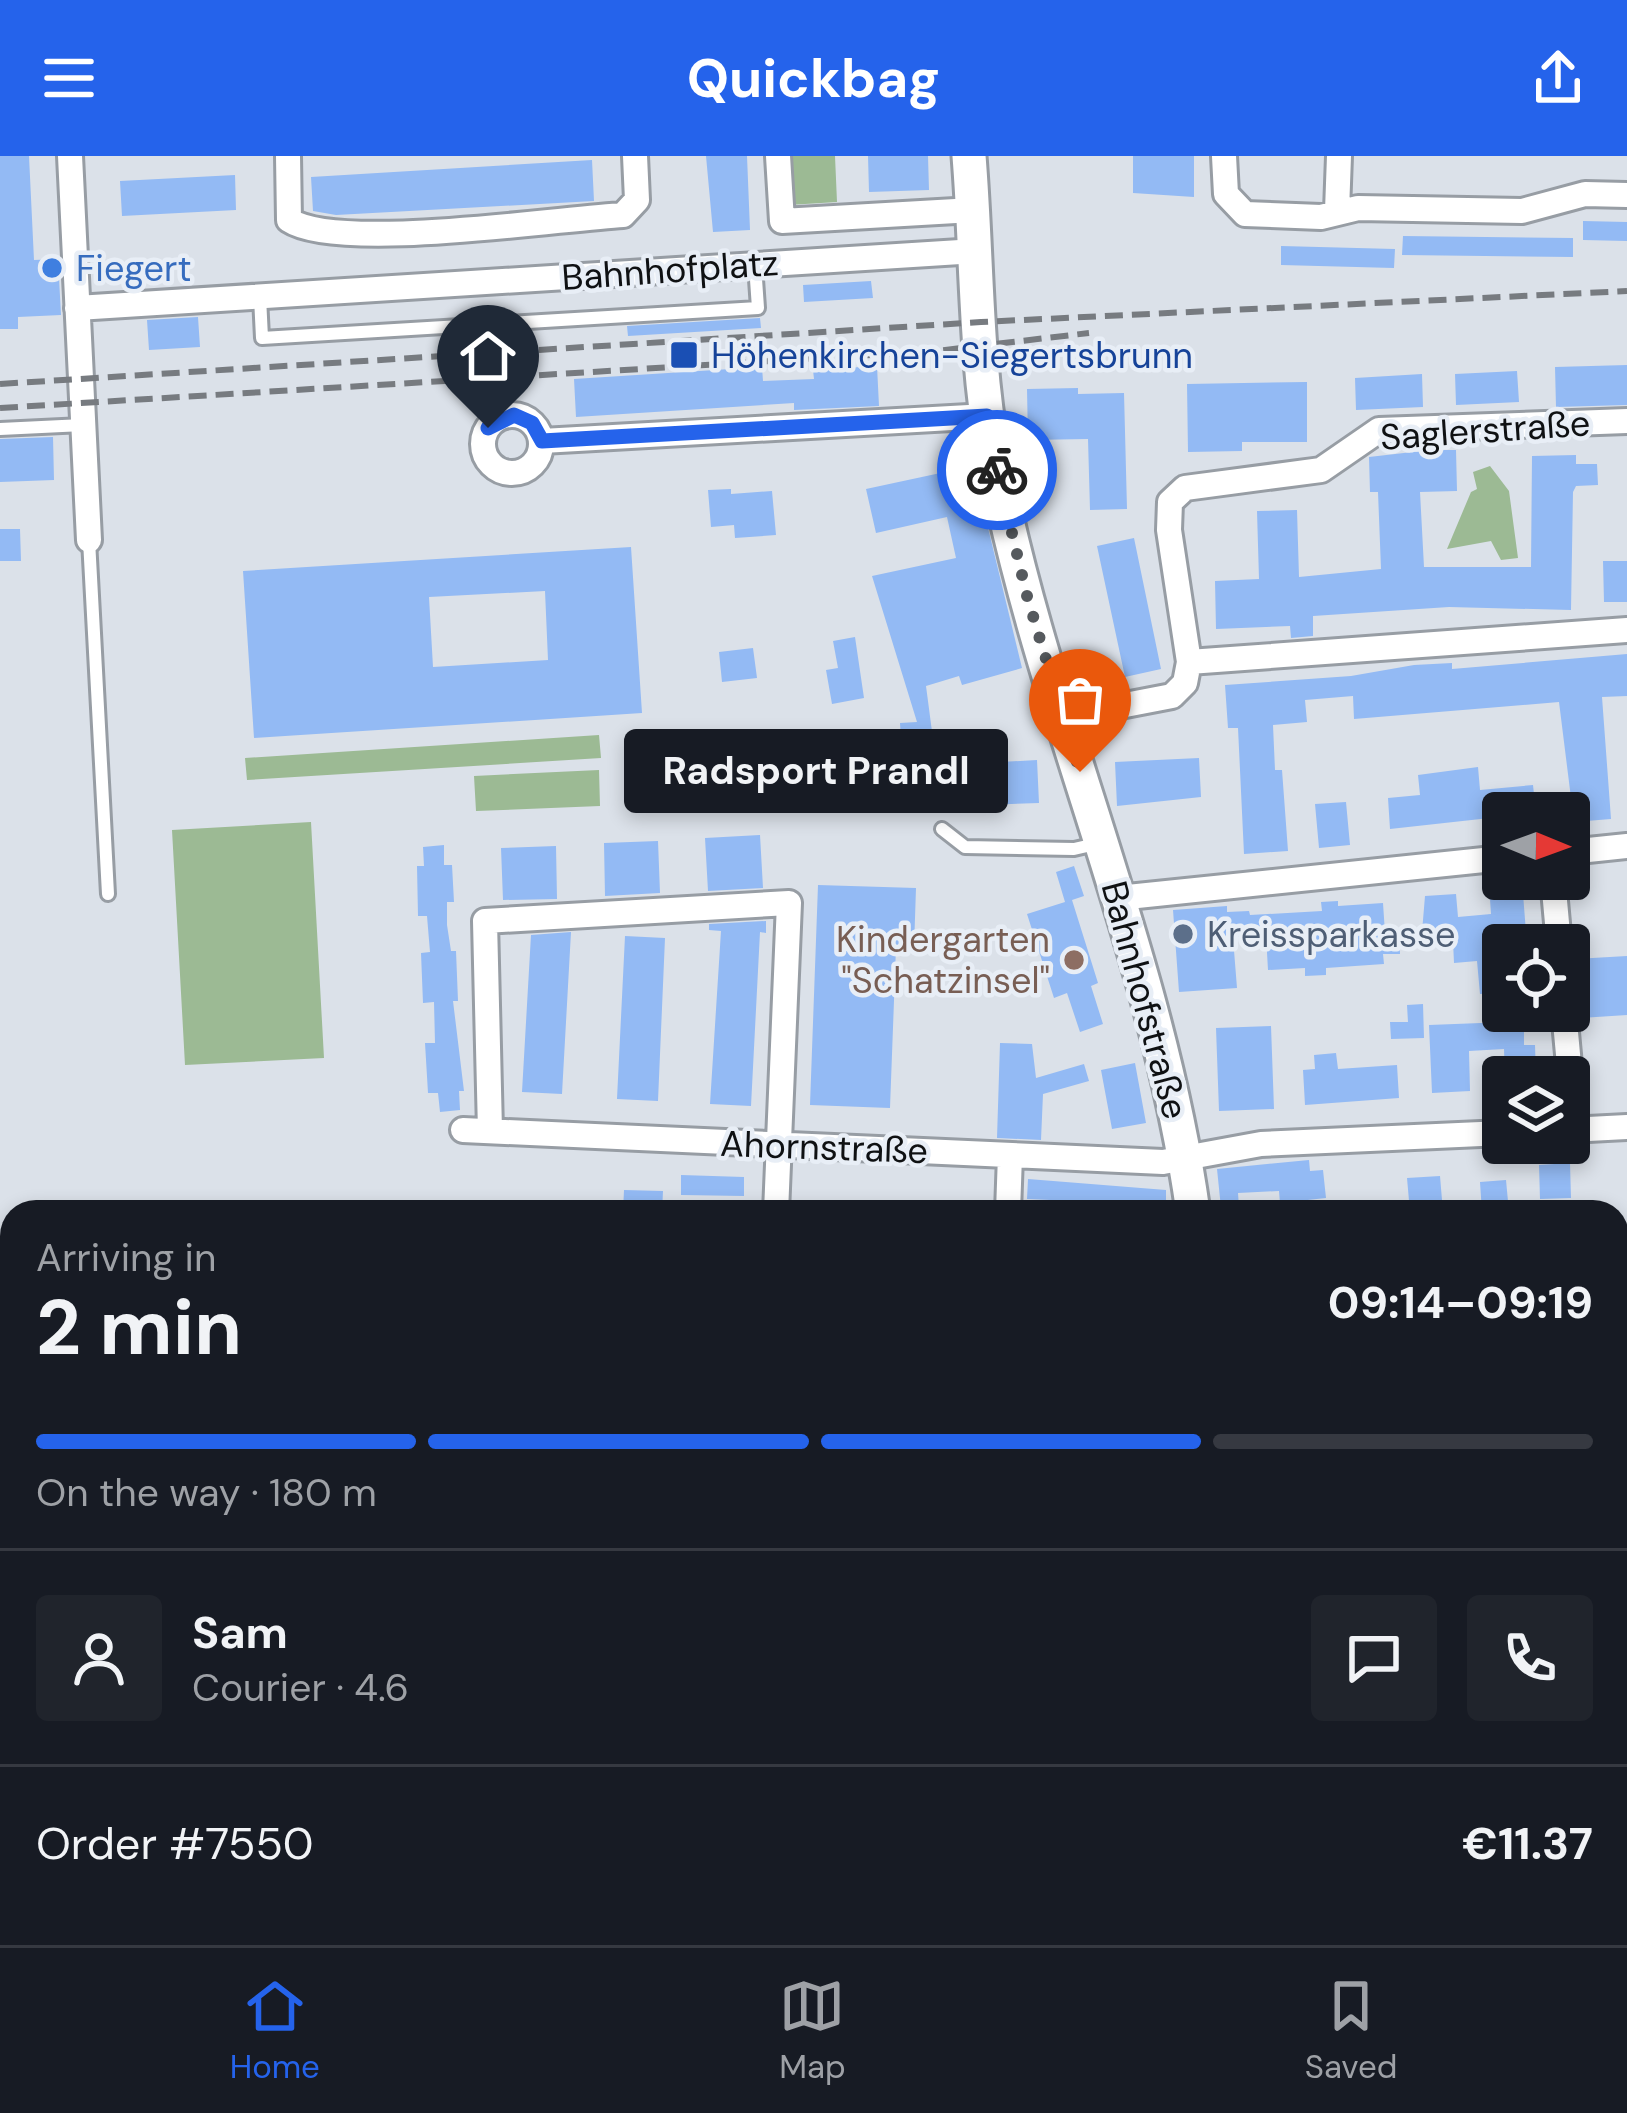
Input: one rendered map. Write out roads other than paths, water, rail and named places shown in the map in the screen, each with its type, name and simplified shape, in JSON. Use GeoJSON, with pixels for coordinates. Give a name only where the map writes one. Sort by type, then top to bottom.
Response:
{"type":"FeatureCollection","features":[{"type":"Feature","properties":{"kind":"street"},"geometry":{"type":"LineString","coordinates":[[70,156],[89,540]]}},
{"type":"Feature","properties":{"kind":"street"},"geometry":{"type":"LineString","coordinates":[[288,156],[289,220],[308,232],[412,233],[622,215],[637,200],[635,156]]}},
{"type":"Feature","properties":{"kind":"street","name":"Bahnhofplatz"},"geometry":{"type":"LineString","coordinates":[[778,156],[782,221],[974,209]]}},
{"type":"Feature","properties":{"kind":"street","name":"Bahnhofstraße"},"geometry":{"type":"LineString","coordinates":[[969,156],[987,416],[1027,596],[1156,1025],[1191,1200]]}},
{"type":"Feature","properties":{"kind":"street"},"geometry":{"type":"LineString","coordinates":[[1224,156],[1226,194],[1245,214],[1321,218],[1337,211],[1522,211],[1585,194],[1627,195]]}},
{"type":"Feature","properties":{"kind":"street"},"geometry":{"type":"LineString","coordinates":[[1337,211],[1339,156]]}},
{"type":"Feature","properties":{"kind":"street","name":"Bahnhofplatz"},"geometry":{"type":"LineString","coordinates":[[77,308],[976,251]]}},
{"type":"Feature","properties":{"kind":"street"},"geometry":{"type":"LineString","coordinates":[[542,441],[987,416]]}},
{"type":"Feature","properties":{"kind":"street","name":"Saglerstraße"},"geometry":{"type":"LineString","coordinates":[[1189,662],[1169,530],[1170,502],[1185,488],[1299,477],[1321,470],[1379,430],[1627,421]]}},
{"type":"Feature","properties":{"kind":"street"},"geometry":{"type":"LineString","coordinates":[[1063,717],[1172,696],[1185,683],[1189,662],[1627,630]]}},
{"type":"Feature","properties":{"kind":"street"},"geometry":{"type":"LineString","coordinates":[[1590,850],[1627,846]]}},
{"type":"Feature","properties":{"kind":"street"},"geometry":{"type":"LineString","coordinates":[[1118,898],[1482,860]]}},
{"type":"Feature","properties":{"kind":"street"},"geometry":{"type":"LineString","coordinates":[[490,1131],[485,921],[789,903],[776,1200]]}},
{"type":"Feature","properties":{"kind":"street"},"geometry":{"type":"LineString","coordinates":[[1590,1129],[1627,1127]]}},
{"type":"Feature","properties":{"kind":"street","name":"Ahornstraße"},"geometry":{"type":"LineString","coordinates":[[463,1130],[1163,1162],[1261,1144],[1482,1134]]}},
{"type":"Feature","properties":{"kind":"street"},"geometry":{"type":"LineString","coordinates":[[1008,1200],[1010,1155]]}},
{"type":"Feature","properties":{"kind":"lane"},"geometry":{"type":"LineString","coordinates":[[260,296],[262,338],[758,308],[755,265]]}},
{"type":"Feature","properties":{"kind":"lane"},"geometry":{"type":"LineString","coordinates":[[0,429],[82,425]]}},
{"type":"Feature","properties":{"kind":"lane"},"geometry":{"type":"LineString","coordinates":[[89,540],[108,894]]}},
{"type":"Feature","properties":{"kind":"lane"},"geometry":{"type":"LineString","coordinates":[[942,830],[965,847],[1074,849],[1101,843]]}},
{"type":"Feature","properties":{"kind":"railway"},"geometry":{"type":"LineString","coordinates":[[0,384],[981,322],[1627,291]]}},
{"type":"Feature","properties":{"kind":"railway"},"geometry":{"type":"LineString","coordinates":[[0,408],[936,351],[1089,333]]}},
{"type":"Feature","properties":{"kind":"place","name":"Fiegert"},"geometry":{"type":"Point","coordinates":[52,268]}},
{"type":"Feature","properties":{"kind":"place","name":"Höhenkirchen-Siegertsbrunn"},"geometry":{"type":"Point","coordinates":[684,355]}},
{"type":"Feature","properties":{"kind":"place","name":"Radsport Prandl"},"geometry":{"type":"Point","coordinates":[1080,772]}},
{"type":"Feature","properties":{"kind":"place","name":"Kreissparkasse"},"geometry":{"type":"Point","coordinates":[1183,934]}},
{"type":"Feature","properties":{"kind":"place","name":"Kindergarten \"Schatzinsel\""},"geometry":{"type":"Point","coordinates":[1074,960]}}]}
